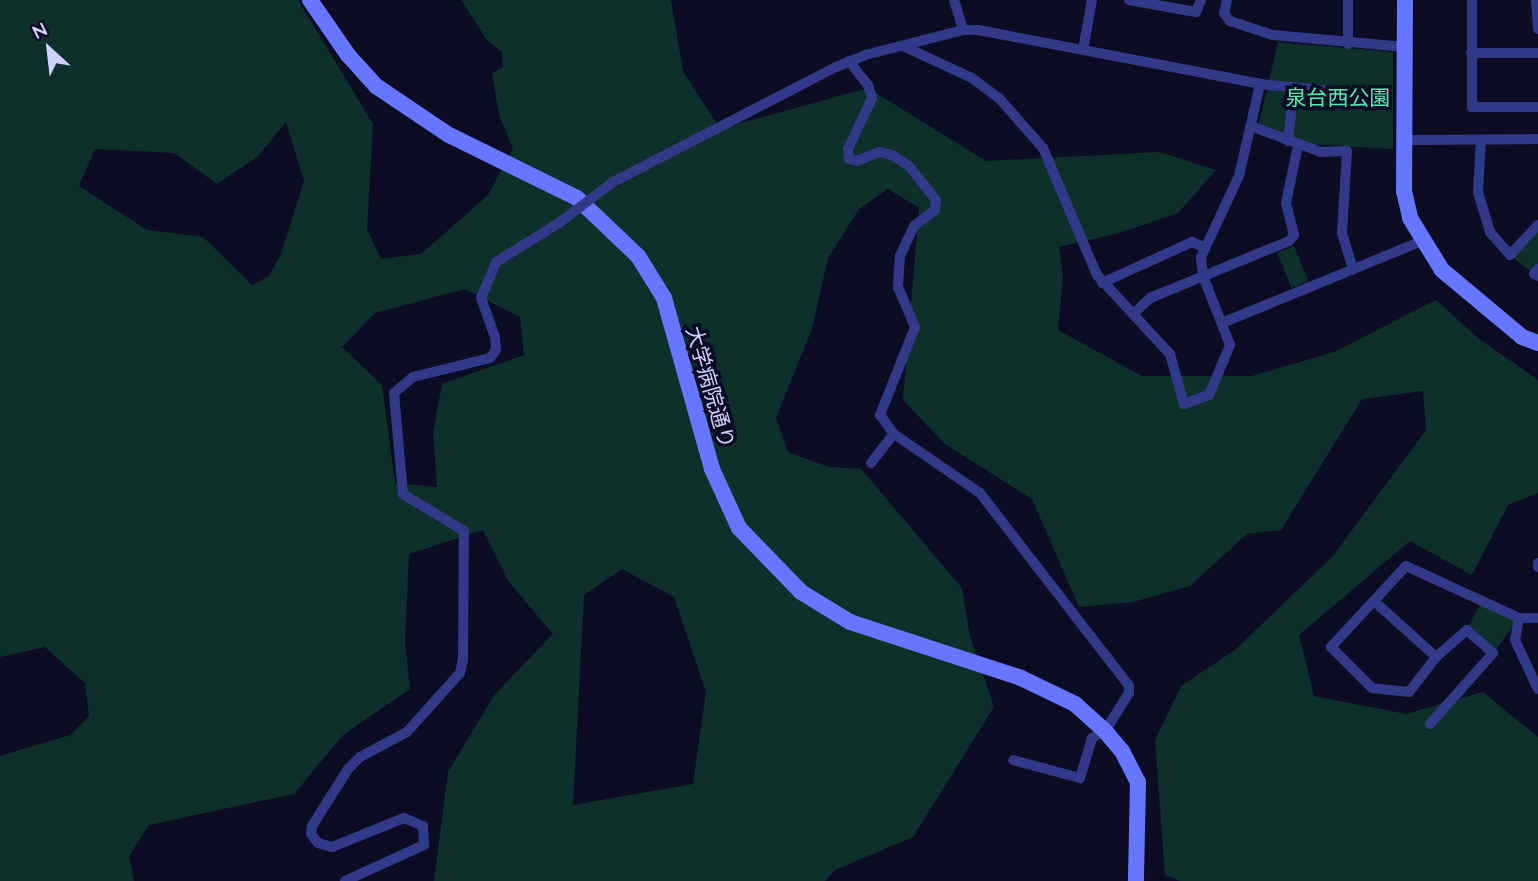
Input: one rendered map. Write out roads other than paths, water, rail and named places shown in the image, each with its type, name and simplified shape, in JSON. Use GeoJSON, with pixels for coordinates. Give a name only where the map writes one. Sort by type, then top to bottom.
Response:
{"type":"FeatureCollection","features":[{"type":"Feature","properties":{"kind":"street","name":"大学病院通り"},"geometry":{"type":"LineString","coordinates":[[310,0],[348,55],[376,86],[450,135],[577,198],[638,256],[664,298],[695,394],[712,469],[739,527],[801,592],[850,622],[1021,678],[1075,704],[1105,731],[1122,751],[1138,782],[1136,881]]}},
{"type":"Feature","properties":{"kind":"street"},"geometry":{"type":"LineString","coordinates":[[954,0],[963,30]]}},
{"type":"Feature","properties":{"kind":"street"},"geometry":{"type":"LineString","coordinates":[[1083,50],[1092,0]]}},
{"type":"Feature","properties":{"kind":"street"},"geometry":{"type":"LineString","coordinates":[[1129,0],[1196,12],[1201,0]]}},
{"type":"Feature","properties":{"kind":"street"},"geometry":{"type":"LineString","coordinates":[[1227,0],[1224,13],[1230,21],[1273,35],[1348,44],[1405,47]]}},
{"type":"Feature","properties":{"kind":"street"},"geometry":{"type":"LineString","coordinates":[[1348,0],[1348,44]]}},
{"type":"Feature","properties":{"kind":"street"},"geometry":{"type":"LineString","coordinates":[[1405,0],[1407,140],[1404,191],[1422,242],[1442,270],[1522,337],[1538,343]]}},
{"type":"Feature","properties":{"kind":"street"},"geometry":{"type":"LineString","coordinates":[[1472,0],[1472,107],[1538,107]]}},
{"type":"Feature","properties":{"kind":"street"},"geometry":{"type":"LineString","coordinates":[[1536,0],[1538,29]]}},
{"type":"Feature","properties":{"kind":"street"},"geometry":{"type":"LineString","coordinates":[[345,881],[424,845],[423,827],[404,818],[332,847],[318,843],[311,834],[312,827],[348,769],[360,757],[407,732],[460,673],[463,659],[464,531],[403,494],[394,393],[413,377],[490,358],[496,350],[495,337],[481,298],[496,262],[559,223],[613,182],[849,61],[963,30],[1083,50],[1260,85],[1332,91]]}},
{"type":"Feature","properties":{"kind":"street"},"geometry":{"type":"LineString","coordinates":[[903,46],[972,78],[999,98],[1036,139],[1102,283],[1170,354],[1184,404],[1209,395],[1230,345],[1203,276],[1203,247],[1234,190],[1260,85]]}},
{"type":"Feature","properties":{"kind":"street"},"geometry":{"type":"LineString","coordinates":[[1471,53],[1538,54]]}},
{"type":"Feature","properties":{"kind":"street"},"geometry":{"type":"LineString","coordinates":[[849,61],[872,93],[849,149],[849,159],[857,161],[879,152],[892,155],[909,166],[936,200],[934,209],[914,226],[904,244],[897,270],[900,298],[915,327],[880,415],[894,434],[981,493],[1047,584],[1126,680],[1129,693],[1105,731],[1092,738],[1080,778],[1013,760]]}},
{"type":"Feature","properties":{"kind":"street"},"geometry":{"type":"LineString","coordinates":[[1133,314],[1150,299],[1289,241],[1294,235],[1286,203],[1293,143],[1294,88]]}},
{"type":"Feature","properties":{"kind":"street"},"geometry":{"type":"LineString","coordinates":[[1251,126],[1321,152],[1347,151],[1342,233],[1353,270]]}},
{"type":"Feature","properties":{"kind":"street"},"geometry":{"type":"LineString","coordinates":[[1407,140],[1538,139]]}},
{"type":"Feature","properties":{"kind":"street"},"geometry":{"type":"LineString","coordinates":[[1481,140],[1478,192],[1490,232],[1510,255],[1538,225]]}},
{"type":"Feature","properties":{"kind":"street"},"geometry":{"type":"LineString","coordinates":[[1102,283],[1192,242],[1203,247]]}},
{"type":"Feature","properties":{"kind":"street"},"geometry":{"type":"LineString","coordinates":[[1222,323],[1422,242]]}},
{"type":"Feature","properties":{"kind":"street"},"geometry":{"type":"LineString","coordinates":[[1538,269],[1534,274],[1538,276]]}},
{"type":"Feature","properties":{"kind":"street"},"geometry":{"type":"LineString","coordinates":[[871,463],[894,434]]}},
{"type":"Feature","properties":{"kind":"street"},"geometry":{"type":"LineString","coordinates":[[1430,724],[1493,653],[1467,630],[1436,657],[1409,692],[1372,688],[1331,647],[1406,566],[1519,618],[1538,618]]}},
{"type":"Feature","properties":{"kind":"street"},"geometry":{"type":"LineString","coordinates":[[1375,602],[1436,657]]}},
{"type":"Feature","properties":{"kind":"street"},"geometry":{"type":"LineString","coordinates":[[1519,618],[1515,640],[1538,689]]}},
{"type":"Feature","properties":{"kind":"park label","name":"泉台西公園"},"geometry":{"type":"Point","coordinates":[1338,97]}}]}
